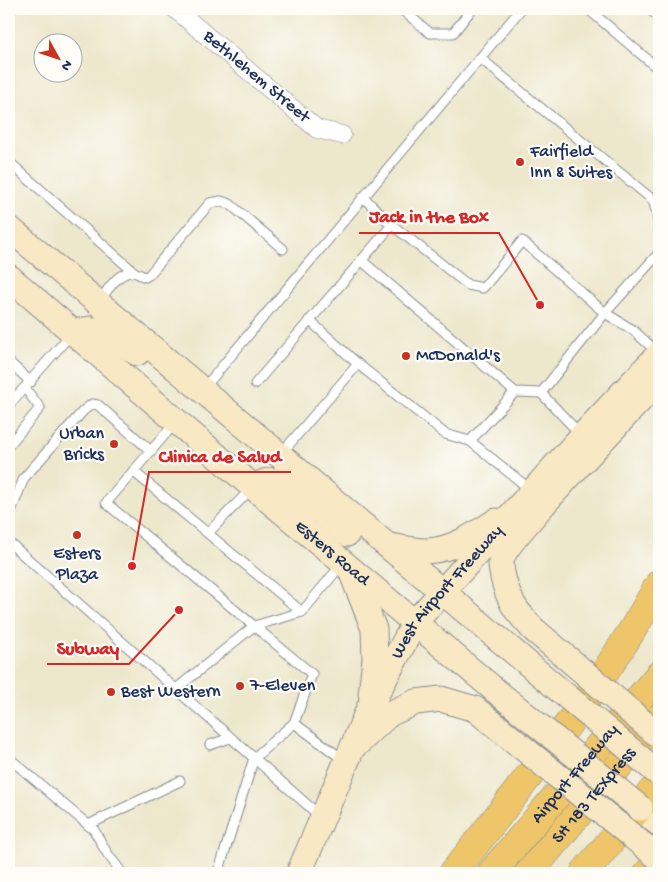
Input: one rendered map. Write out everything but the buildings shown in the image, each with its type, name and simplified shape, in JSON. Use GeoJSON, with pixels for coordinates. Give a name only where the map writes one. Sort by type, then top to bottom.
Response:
{"type":"FeatureCollection","features":[{"type":"Feature","properties":{"kind":"highway"},"geometry":{"type":"LineString","coordinates":[[453,873],[593,690],[622,648],[659,584]]}},
{"type":"Feature","properties":{"kind":"highway","name":"Airport Freeway"},"geometry":{"type":"LineString","coordinates":[[491,873],[659,675]]}},
{"type":"Feature","properties":{"kind":"highway","name":"SH 183 TEXpress"},"geometry":{"type":"LineString","coordinates":[[529,873],[659,718]]}},
{"type":"Feature","properties":{"kind":"highway","name":"SH 183 TEXpress"},"geometry":{"type":"LineString","coordinates":[[549,873],[659,741]]}},
{"type":"Feature","properties":{"kind":"highway"},"geometry":{"type":"LineString","coordinates":[[584,873],[659,784]]}},
{"type":"Feature","properties":{"kind":"highway"},"geometry":{"type":"LineString","coordinates":[[648,873],[659,862]]}},
{"type":"Feature","properties":{"kind":"main road"},"geometry":{"type":"LineString","coordinates":[[9,228],[659,774]]}},
{"type":"Feature","properties":{"kind":"main road","name":"Esters Road"},"geometry":{"type":"LineString","coordinates":[[9,277],[253,487],[496,691],[659,824]]}},
{"type":"Feature","properties":{"kind":"main road"},"geometry":{"type":"LineString","coordinates":[[74,332],[98,303]]}},
{"type":"Feature","properties":{"kind":"main road"},"geometry":{"type":"LineString","coordinates":[[74,332],[90,329],[108,334],[150,361],[180,372]]}},
{"type":"Feature","properties":{"kind":"main road","name":"West Airport Freeway"},"geometry":{"type":"LineString","coordinates":[[299,873],[347,756],[370,706],[415,622],[582,436],[659,354]]}},
{"type":"Feature","properties":{"kind":"main road"},"geometry":{"type":"LineString","coordinates":[[659,380],[555,492],[501,559],[503,576],[514,606],[533,629],[659,736]]}},
{"type":"Feature","properties":{"kind":"main road"},"geometry":{"type":"LineString","coordinates":[[253,487],[280,455]]}},
{"type":"Feature","properties":{"kind":"main road"},"geometry":{"type":"LineString","coordinates":[[253,487],[276,481],[351,537],[381,541],[427,551],[454,545],[476,534],[525,499]]}},
{"type":"Feature","properties":{"kind":"main road"},"geometry":{"type":"LineString","coordinates":[[346,564],[374,629],[375,659],[370,706]]}},
{"type":"Feature","properties":{"kind":"main road"},"geometry":{"type":"LineString","coordinates":[[347,756],[389,714],[416,702],[441,699],[474,709],[659,858]]}},
{"type":"Feature","properties":{"kind":"street","name":"Bethlehem Street"},"geometry":{"type":"LineString","coordinates":[[175,9],[317,129],[342,135]]}},
{"type":"Feature","properties":{"kind":"lane"},"geometry":{"type":"LineString","coordinates":[[401,9],[430,33],[453,33],[472,9]]}},
{"type":"Feature","properties":{"kind":"lane"},"geometry":{"type":"LineString","coordinates":[[202,390],[521,9]]}},
{"type":"Feature","properties":{"kind":"lane"},"geometry":{"type":"LineString","coordinates":[[588,9],[655,66]]}},
{"type":"Feature","properties":{"kind":"lane"},"geometry":{"type":"LineString","coordinates":[[649,9],[659,17]]}},
{"type":"Feature","properties":{"kind":"lane"},"geometry":{"type":"LineString","coordinates":[[480,58],[653,200],[659,230]]}},
{"type":"Feature","properties":{"kind":"lane"},"geometry":{"type":"LineString","coordinates":[[9,162],[134,272],[146,277],[210,203],[222,201],[230,204],[283,249]]}},
{"type":"Feature","properties":{"kind":"lane"},"geometry":{"type":"LineString","coordinates":[[363,197],[392,224],[468,285],[483,288],[522,241],[605,313],[633,330],[659,354]]}},
{"type":"Feature","properties":{"kind":"lane"},"geometry":{"type":"LineString","coordinates":[[255,384],[392,224]]}},
{"type":"Feature","properties":{"kind":"lane"},"geometry":{"type":"LineString","coordinates":[[541,393],[605,313],[659,254]]}},
{"type":"Feature","properties":{"kind":"lane"},"geometry":{"type":"LineString","coordinates":[[361,260],[514,392],[541,393],[582,436]]}},
{"type":"Feature","properties":{"kind":"lane"},"geometry":{"type":"LineString","coordinates":[[98,303],[116,279],[126,272],[134,272]]}},
{"type":"Feature","properties":{"kind":"lane"},"geometry":{"type":"LineString","coordinates":[[309,320],[358,364],[445,434],[470,441],[525,499]]}},
{"type":"Feature","properties":{"kind":"lane"},"geometry":{"type":"LineString","coordinates":[[9,405],[74,332]]}},
{"type":"Feature","properties":{"kind":"lane"},"geometry":{"type":"LineString","coordinates":[[9,362],[28,385],[40,408],[9,445]]}},
{"type":"Feature","properties":{"kind":"lane"},"geometry":{"type":"LineString","coordinates":[[280,455],[358,364]]}},
{"type":"Feature","properties":{"kind":"lane"},"geometry":{"type":"LineString","coordinates":[[470,441],[514,392]]}},
{"type":"Feature","properties":{"kind":"lane"},"geometry":{"type":"LineString","coordinates":[[9,516],[24,478],[83,411],[92,404],[98,405],[151,451]]}},
{"type":"Feature","properties":{"kind":"lane"},"geometry":{"type":"LineString","coordinates":[[177,421],[106,502],[312,674],[294,723],[254,758],[218,873]]}},
{"type":"Feature","properties":{"kind":"lane"},"geometry":{"type":"LineString","coordinates":[[133,471],[302,612]]}},
{"type":"Feature","properties":{"kind":"lane"},"geometry":{"type":"LineString","coordinates":[[208,533],[253,487]]}},
{"type":"Feature","properties":{"kind":"lane"},"geometry":{"type":"LineString","coordinates":[[9,545],[12,545],[322,818]]}},
{"type":"Feature","properties":{"kind":"lane"},"geometry":{"type":"LineString","coordinates":[[176,689],[254,626],[302,612],[346,564]]}},
{"type":"Feature","properties":{"kind":"lane"},"geometry":{"type":"LineString","coordinates":[[294,723],[347,756]]}},
{"type":"Feature","properties":{"kind":"lane"},"geometry":{"type":"LineString","coordinates":[[210,745],[230,738]]}},
{"type":"Feature","properties":{"kind":"lane"},"geometry":{"type":"LineString","coordinates":[[9,758],[94,830],[106,853],[122,873]]}},
{"type":"Feature","properties":{"kind":"lane"},"geometry":{"type":"LineString","coordinates":[[88,825],[180,781]]}},
{"type":"Feature","properties":{"kind":"place","name":"Fairfield Inn & Suites"},"geometry":{"type":"Point","coordinates":[520,162]}},
{"type":"Feature","properties":{"kind":"place","name":"Jack in the Box"},"geometry":{"type":"Point","coordinates":[540,305]}},
{"type":"Feature","properties":{"kind":"place","name":"McDonald's"},"geometry":{"type":"Point","coordinates":[406,356]}},
{"type":"Feature","properties":{"kind":"place","name":"Urban Bricks"},"geometry":{"type":"Point","coordinates":[114,444]}},
{"type":"Feature","properties":{"kind":"place","name":"Esters Plaza"},"geometry":{"type":"Point","coordinates":[77,535]}},
{"type":"Feature","properties":{"kind":"place","name":"Clinica de Salud"},"geometry":{"type":"Point","coordinates":[132,566]}},
{"type":"Feature","properties":{"kind":"place","name":"Subway"},"geometry":{"type":"Point","coordinates":[179,610]}},
{"type":"Feature","properties":{"kind":"place","name":"7-Eleven"},"geometry":{"type":"Point","coordinates":[240,686]}},
{"type":"Feature","properties":{"kind":"place","name":"Best Western"},"geometry":{"type":"Point","coordinates":[111,692]}}]}
